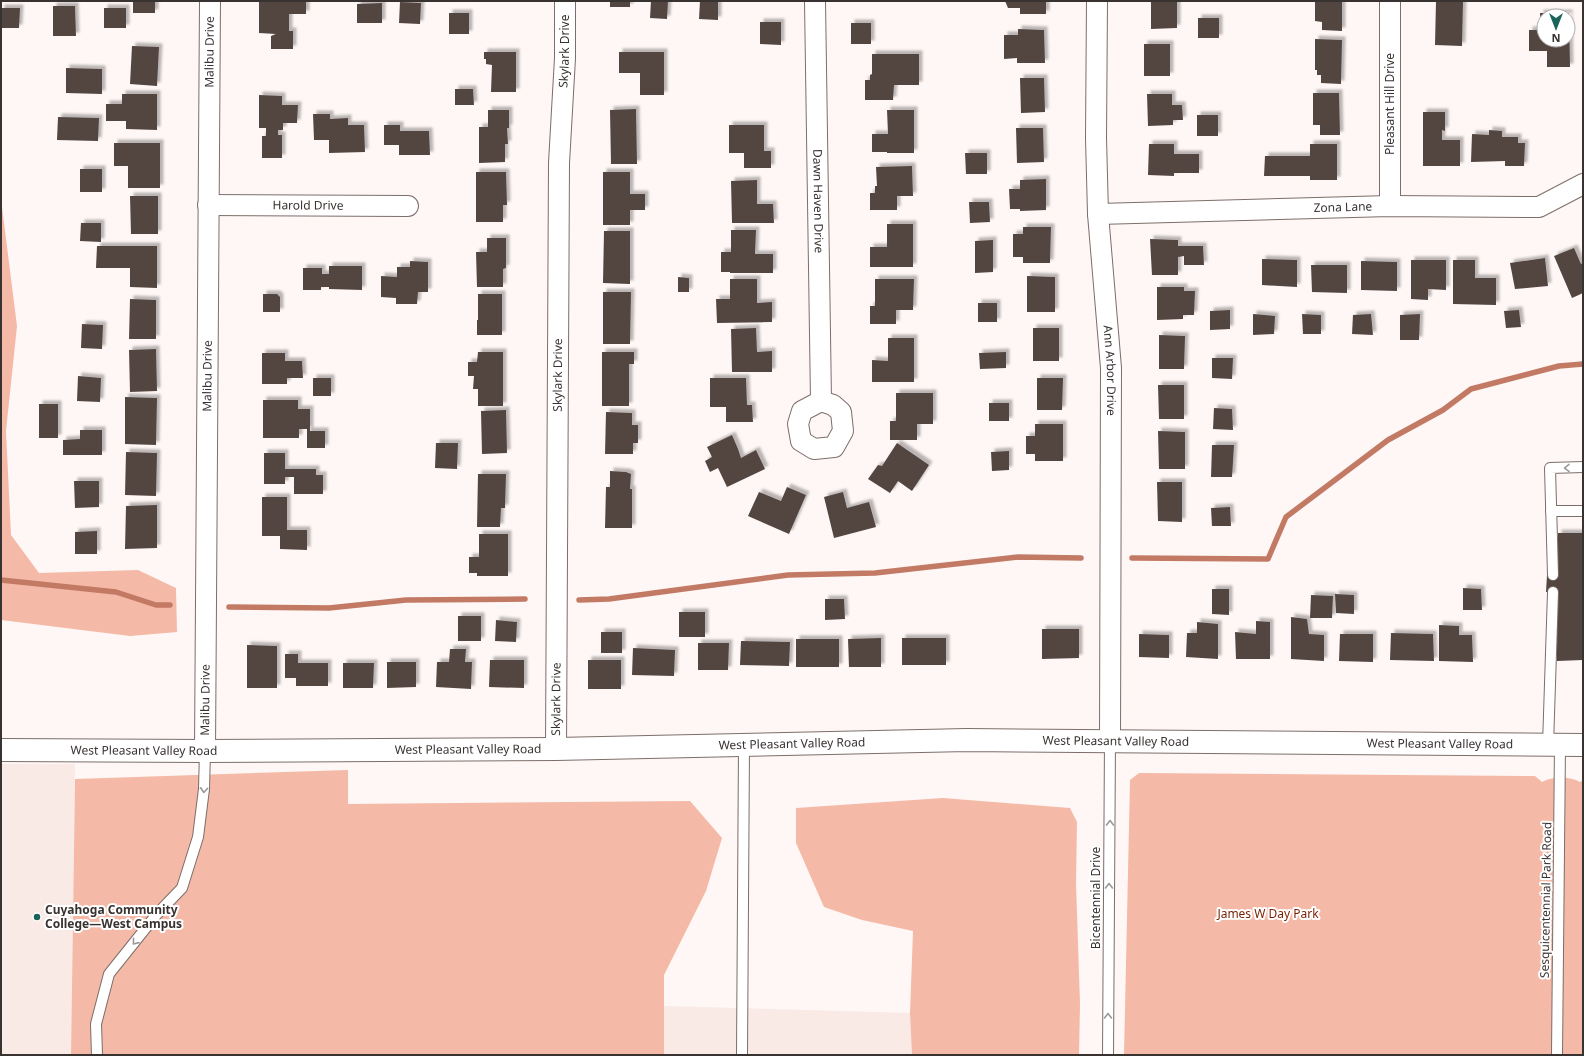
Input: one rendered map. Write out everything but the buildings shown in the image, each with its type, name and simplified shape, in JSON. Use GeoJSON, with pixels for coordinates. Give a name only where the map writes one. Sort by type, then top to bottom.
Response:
{"type":"FeatureCollection","features":[{"type":"Feature","properties":{"kind":"main road","name":"West Pleasant Valley Road"},"geometry":{"type":"LineString","coordinates":[[1,750],[205,751],[556,749],[967,740],[1583,745]]}},
{"type":"Feature","properties":{"kind":"street","name":"Malibu Drive"},"geometry":{"type":"LineString","coordinates":[[205,751],[210,1]]}},
{"type":"Feature","properties":{"kind":"street","name":"Skylark Drive"},"geometry":{"type":"LineString","coordinates":[[556,749],[559,163],[565,58],[565,1]]}},
{"type":"Feature","properties":{"kind":"street","name":"Dawn Haven Drive"},"geometry":{"type":"LineString","coordinates":[[814,1],[821,401]]}},
{"type":"Feature","properties":{"kind":"street","name":"Ann Arbor Drive"},"geometry":{"type":"LineString","coordinates":[[1097,1],[1096,138],[1098,214],[1111,368],[1110,740]]}},
{"type":"Feature","properties":{"kind":"street","name":"Pleasant Hill Drive"},"geometry":{"type":"LineString","coordinates":[[1390,1],[1390,206]]}},
{"type":"Feature","properties":{"kind":"street","name":"Zona Lane"},"geometry":{"type":"LineString","coordinates":[[1098,214],[1390,206],[1538,207],[1583,184]]}},
{"type":"Feature","properties":{"kind":"street","name":"Harold Drive"},"geometry":{"type":"LineString","coordinates":[[208,205],[408,206]]}},
{"type":"Feature","properties":{"kind":"lane"},"geometry":{"type":"LineString","coordinates":[[1553,575],[1550,468],[1583,467]]}},
{"type":"Feature","properties":{"kind":"lane"},"geometry":{"type":"LineString","coordinates":[[1551,511],[1583,511]]}},
{"type":"Feature","properties":{"kind":"lane","name":"Sesquicentennial Park Road"},"geometry":{"type":"LineString","coordinates":[[1553,592],[1558,1055]]}},
{"type":"Feature","properties":{"kind":"lane","name":"Bicentennial Drive"},"geometry":{"type":"LineString","coordinates":[[1108,1055],[1110,740]]}},
{"type":"Feature","properties":{"kind":"lane"},"geometry":{"type":"LineString","coordinates":[[742,1055],[744,746]]}},
{"type":"Feature","properties":{"kind":"lane"},"geometry":{"type":"LineString","coordinates":[[97,1055],[96,1024],[109,974],[157,914],[182,888],[198,837],[204,789],[205,751]]}},
{"type":"Feature","properties":{"kind":"shaded area","name":"Cuyahoga Community College—West Campus"},"geometry":{"type":"Polygon","coordinates":[[[1,764],[75,764],[71,1055],[1,1055],[1,764]]]}},
{"type":"Feature","properties":{"kind":"shaded area"},"geometry":{"type":"Polygon","coordinates":[[[664,1006],[910,1013],[912,1055],[664,1055],[664,1006]]]}},
{"type":"Feature","properties":{"kind":"green space"},"geometry":{"type":"Polygon","coordinates":[[[1,199],[17,326],[6,431],[11,535],[39,573],[138,570],[176,588],[177,632],[130,636],[1,620],[1,199]]]}},
{"type":"Feature","properties":{"kind":"green space"},"geometry":{"type":"Polygon","coordinates":[[[348,770],[348,804],[690,801],[722,838],[706,891],[664,975],[664,1055],[71,1055],[75,779],[348,770]]]}},
{"type":"Feature","properties":{"kind":"green space","name":"James W Day Park"},"geometry":{"type":"Polygon","coordinates":[[[1139,773],[1535,776],[1542,782],[1561,778],[1580,782],[1583,780],[1583,1055],[1124,1055],[1130,780],[1139,773]]]}},
{"type":"Feature","properties":{"kind":"green space"},"geometry":{"type":"Polygon","coordinates":[[[943,798],[1070,808],[1077,822],[1076,883],[1080,1004],[1079,1055],[912,1055],[910,1013],[913,931],[862,920],[824,907],[796,843],[796,808],[943,798]]]}},
{"type":"Feature","properties":{"kind":"waterway"},"geometry":{"type":"LineString","coordinates":[[1132,558],[1268,559],[1286,517],[1388,440],[1443,410],[1471,389],[1559,366],[1583,364]]}},
{"type":"Feature","properties":{"kind":"waterway"},"geometry":{"type":"LineString","coordinates":[[579,600],[609,599],[788,575],[875,573],[1018,557],[1081,558]]}},
{"type":"Feature","properties":{"kind":"waterway"},"geometry":{"type":"LineString","coordinates":[[1,580],[116,592],[156,605],[170,605]]}},
{"type":"Feature","properties":{"kind":"waterway"},"geometry":{"type":"LineString","coordinates":[[229,607],[329,608],[406,600],[525,599]]}},
{"type":"Feature","properties":{"kind":"place","name":"Cuyahoga Community College—West Campus"},"geometry":{"type":"Point","coordinates":[37,917]}}]}
